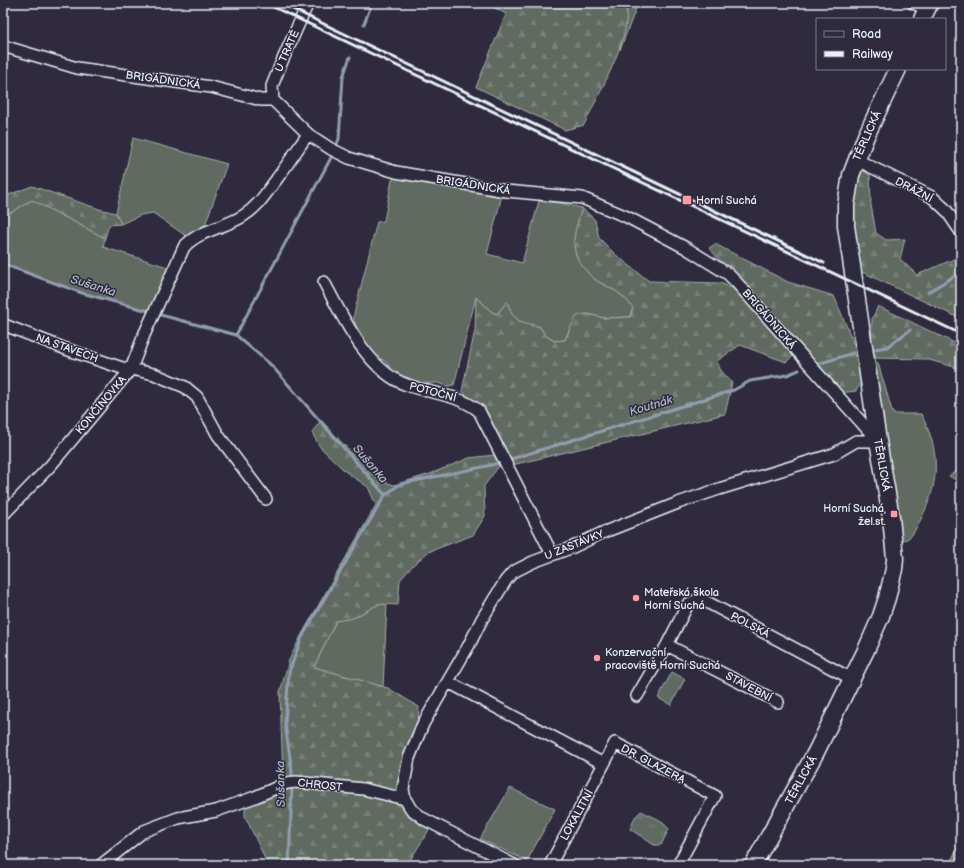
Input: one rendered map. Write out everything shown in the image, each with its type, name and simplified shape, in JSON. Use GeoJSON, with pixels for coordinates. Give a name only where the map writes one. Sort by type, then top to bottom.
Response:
{"type":"FeatureCollection","features":[{"type":"Feature","properties":{"kind":"main road","name":"TĚRLICKÁ"},"geometry":{"type":"LineString","coordinates":[[753,865],[816,752],[852,679],[881,616],[894,569],[895,559],[891,517],[878,441],[846,226],[848,191],[851,175],[898,70]]}},
{"type":"Feature","properties":{"kind":"street","name":"U TRATĚ"},"geometry":{"type":"LineString","coordinates":[[273,100],[272,86],[308,3]]}},
{"type":"Feature","properties":{"kind":"street","name":"BRIGÁDNICKÁ"},"geometry":{"type":"LineString","coordinates":[[3,46],[77,68],[211,87],[261,100],[273,100],[308,134],[331,149],[349,158],[396,172],[506,191],[582,198],[627,217],[686,248],[728,274],[878,441]]}},
{"type":"Feature","properties":{"kind":"street"},"geometry":{"type":"LineString","coordinates":[[132,369],[153,313],[184,247],[191,240],[210,230],[231,223],[244,216],[258,205],[308,134]]}},
{"type":"Feature","properties":{"kind":"street","name":"DRÁŽNÍ"},"geometry":{"type":"LineString","coordinates":[[857,160],[932,197],[946,210],[961,232]]}},
{"type":"Feature","properties":{"kind":"street","name":"POTOČNÍ"},"geometry":{"type":"LineString","coordinates":[[324,282],[346,323],[366,353],[386,374],[406,385],[459,399],[470,404],[479,411],[552,554]]}},
{"type":"Feature","properties":{"kind":"street","name":"NA STAVECH"},"geometry":{"type":"LineString","coordinates":[[3,328],[7,326],[66,349],[122,368],[132,369]]}},
{"type":"Feature","properties":{"kind":"street","name":"KONČINOVKA"},"geometry":{"type":"LineString","coordinates":[[3,515],[51,465],[94,412],[132,369],[154,374],[185,387],[197,397],[218,435],[266,499]]}},
{"type":"Feature","properties":{"kind":"street","name":"U ZASTÁVKY"},"geometry":{"type":"LineString","coordinates":[[405,799],[403,789],[406,772],[414,745],[426,719],[482,619],[506,580],[514,572],[552,554],[573,547],[602,533],[678,502],[834,454],[856,441],[878,441]]}},
{"type":"Feature","properties":{"kind":"street","name":"POLSKÁ"},"geometry":{"type":"LineString","coordinates":[[667,645],[688,604],[703,600],[852,679]]}},
{"type":"Feature","properties":{"kind":"street"},"geometry":{"type":"LineString","coordinates":[[637,696],[667,645]]}},
{"type":"Feature","properties":{"kind":"street","name":"STAVEBNÍ"},"geometry":{"type":"LineString","coordinates":[[667,645],[778,702]]}},
{"type":"Feature","properties":{"kind":"street"},"geometry":{"type":"LineString","coordinates":[[448,682],[604,764]]}},
{"type":"Feature","properties":{"kind":"street","name":"DR. GLAZERA"},"geometry":{"type":"LineString","coordinates":[[604,764],[615,743],[714,796],[678,865]]}},
{"type":"Feature","properties":{"kind":"street","name":"LOKALITNÍ"},"geometry":{"type":"LineString","coordinates":[[550,865],[604,764]]}},
{"type":"Feature","properties":{"kind":"street","name":"CHROST"},"geometry":{"type":"LineString","coordinates":[[101,865],[144,831],[178,818],[216,811],[292,782],[363,789],[405,799]]}},
{"type":"Feature","properties":{"kind":"street"},"geometry":{"type":"LineString","coordinates":[[405,799],[411,809],[424,819],[514,865]]}},
{"type":"Feature","properties":{"kind":"green space"},"geometry":{"type":"Polygon","coordinates":[[[486,3],[625,3],[627,15],[625,30],[620,47],[584,125],[565,130],[476,87],[506,14],[486,3]]]}},
{"type":"Feature","properties":{"kind":"green space"},"geometry":{"type":"Polygon","coordinates":[[[625,3],[638,3],[620,50],[627,11],[625,3]]]}},
{"type":"Feature","properties":{"kind":"green space"},"geometry":{"type":"Polygon","coordinates":[[[133,138],[227,164],[205,225],[186,236],[153,213],[141,215],[121,224],[116,213],[133,138]]]}},
{"type":"Feature","properties":{"kind":"green space"},"geometry":{"type":"Polygon","coordinates":[[[862,169],[870,175],[871,205],[876,233],[886,240],[905,239],[900,259],[917,275],[961,257],[961,319],[858,270],[851,229],[855,178],[862,169]]]}},
{"type":"Feature","properties":{"kind":"green space"},"geometry":{"type":"Polygon","coordinates":[[[398,176],[502,195],[487,254],[522,263],[539,201],[560,203],[582,208],[574,238],[575,252],[578,259],[589,274],[598,282],[611,288],[626,299],[633,308],[629,317],[604,318],[588,314],[570,328],[565,340],[554,341],[545,335],[540,327],[519,321],[512,314],[507,302],[497,314],[492,312],[476,297],[454,385],[447,386],[438,383],[422,383],[392,370],[385,361],[378,358],[361,338],[353,318],[377,222],[384,221],[392,180],[398,176]]]}},
{"type":"Feature","properties":{"kind":"green space"},"geometry":{"type":"Polygon","coordinates":[[[32,186],[99,209],[116,213],[121,224],[109,225],[105,238],[32,200],[3,217],[3,197],[32,186]]]}},
{"type":"Feature","properties":{"kind":"green space"},"geometry":{"type":"Polygon","coordinates":[[[32,200],[105,238],[103,247],[171,268],[152,312],[82,293],[3,264],[3,217],[32,200]]]}},
{"type":"Feature","properties":{"kind":"green space"},"geometry":{"type":"Polygon","coordinates":[[[582,208],[595,220],[599,238],[616,255],[649,281],[720,283],[735,289],[793,356],[786,362],[740,345],[717,361],[720,369],[732,383],[725,414],[512,465],[487,412],[462,391],[475,330],[476,297],[492,312],[497,314],[507,302],[512,314],[519,321],[540,327],[545,335],[554,341],[565,340],[575,318],[579,315],[588,314],[604,318],[630,317],[633,308],[626,299],[598,282],[589,274],[578,259],[575,252],[574,238],[582,208]]]}},
{"type":"Feature","properties":{"kind":"green space"},"geometry":{"type":"Polygon","coordinates":[[[715,244],[788,282],[834,296],[861,361],[864,377],[856,391],[840,393],[709,248],[715,244]]]}},
{"type":"Feature","properties":{"kind":"green space"},"geometry":{"type":"Polygon","coordinates":[[[878,306],[961,346],[961,369],[926,359],[871,358],[872,319],[878,306]]]}},
{"type":"Feature","properties":{"kind":"green space"},"geometry":{"type":"Polygon","coordinates":[[[878,363],[893,414],[921,414],[929,430],[935,461],[935,476],[932,491],[921,520],[912,535],[901,541],[873,364],[878,363]]]}},
{"type":"Feature","properties":{"kind":"green space"},"geometry":{"type":"Polygon","coordinates":[[[321,420],[369,472],[385,482],[394,485],[430,474],[469,458],[494,455],[499,466],[484,486],[485,516],[473,535],[428,552],[413,565],[400,580],[398,605],[379,604],[353,618],[336,621],[314,667],[388,688],[419,707],[418,727],[404,759],[410,815],[429,830],[407,865],[268,865],[245,816],[245,806],[285,787],[283,779],[280,692],[289,660],[302,634],[376,505],[368,487],[346,472],[320,447],[312,433],[321,420]]]}},
{"type":"Feature","properties":{"kind":"green space"},"geometry":{"type":"Polygon","coordinates":[[[961,468],[961,483],[949,476],[961,468]]]}},
{"type":"Feature","properties":{"kind":"green space"},"geometry":{"type":"Polygon","coordinates":[[[379,604],[387,604],[383,687],[314,667],[336,620],[353,618],[379,604]]]}},
{"type":"Feature","properties":{"kind":"green space"},"geometry":{"type":"Polygon","coordinates":[[[672,672],[685,679],[671,705],[658,698],[672,672]]]}},
{"type":"Feature","properties":{"kind":"green space"},"geometry":{"type":"Polygon","coordinates":[[[510,788],[555,809],[527,861],[480,839],[510,788]]]}},
{"type":"Feature","properties":{"kind":"green space"},"geometry":{"type":"Polygon","coordinates":[[[641,811],[660,820],[669,829],[661,845],[654,845],[630,829],[635,817],[641,811]]]}},
{"type":"Feature","properties":{"kind":"green space"},"geometry":{"type":"Polygon","coordinates":[[[961,840],[961,865],[949,865],[961,840]]]}},
{"type":"Feature","properties":{"kind":"waterway"},"geometry":{"type":"LineString","coordinates":[[364,24],[372,3]]}},
{"type":"Feature","properties":{"kind":"waterway"},"geometry":{"type":"LineString","coordinates":[[336,146],[339,139],[343,77],[350,57]]}},
{"type":"Feature","properties":{"kind":"waterway"},"geometry":{"type":"LineString","coordinates":[[236,335],[333,154]]}},
{"type":"Feature","properties":{"kind":"waterway","name":"Sušanka"},"geometry":{"type":"LineString","coordinates":[[3,264],[82,293],[152,312]]}},
{"type":"Feature","properties":{"kind":"waterway","name":"Koutnák"},"geometry":{"type":"LineString","coordinates":[[928,292],[961,272]]}},
{"type":"Feature","properties":{"kind":"waterway","name":"Sušanka"},"geometry":{"type":"LineString","coordinates":[[157,314],[236,335],[271,365],[385,495],[302,637],[289,672],[285,723],[292,780]]}},
{"type":"Feature","properties":{"kind":"waterway","name":"Koutnák"},"geometry":{"type":"LineString","coordinates":[[869,350],[887,347],[910,330]]}},
{"type":"Feature","properties":{"kind":"waterway","name":"Koutnák"},"geometry":{"type":"LineString","coordinates":[[821,363],[853,353]]}},
{"type":"Feature","properties":{"kind":"waterway","name":"Koutnák"},"geometry":{"type":"LineString","coordinates":[[508,460],[734,390],[750,381],[787,375],[799,370]]}},
{"type":"Feature","properties":{"kind":"waterway","name":"Koutnák"},"geometry":{"type":"LineString","coordinates":[[385,495],[400,484],[499,463]]}},
{"type":"Feature","properties":{"kind":"waterway","name":"Sušanka"},"geometry":{"type":"LineString","coordinates":[[289,865],[292,785]]}},
{"type":"Feature","properties":{"kind":"railway"},"geometry":{"type":"LineString","coordinates":[[265,3],[961,334]]}},
{"type":"Feature","properties":{"kind":"railway"},"geometry":{"type":"LineString","coordinates":[[280,3],[824,263]]}},
{"type":"Feature","properties":{"kind":"place","name":"Horní Suchá"},"geometry":{"type":"Point","coordinates":[687,200]}},
{"type":"Feature","properties":{"kind":"place","name":"Horní Suchá, žel.st."},"geometry":{"type":"Point","coordinates":[894,514]}},
{"type":"Feature","properties":{"kind":"place","name":"Mateřská škola Horní Suchá"},"geometry":{"type":"Point","coordinates":[636,598]}},
{"type":"Feature","properties":{"kind":"place","name":"Konzervační pracoviště Horní Suchá"},"geometry":{"type":"Point","coordinates":[597,658]}}]}
